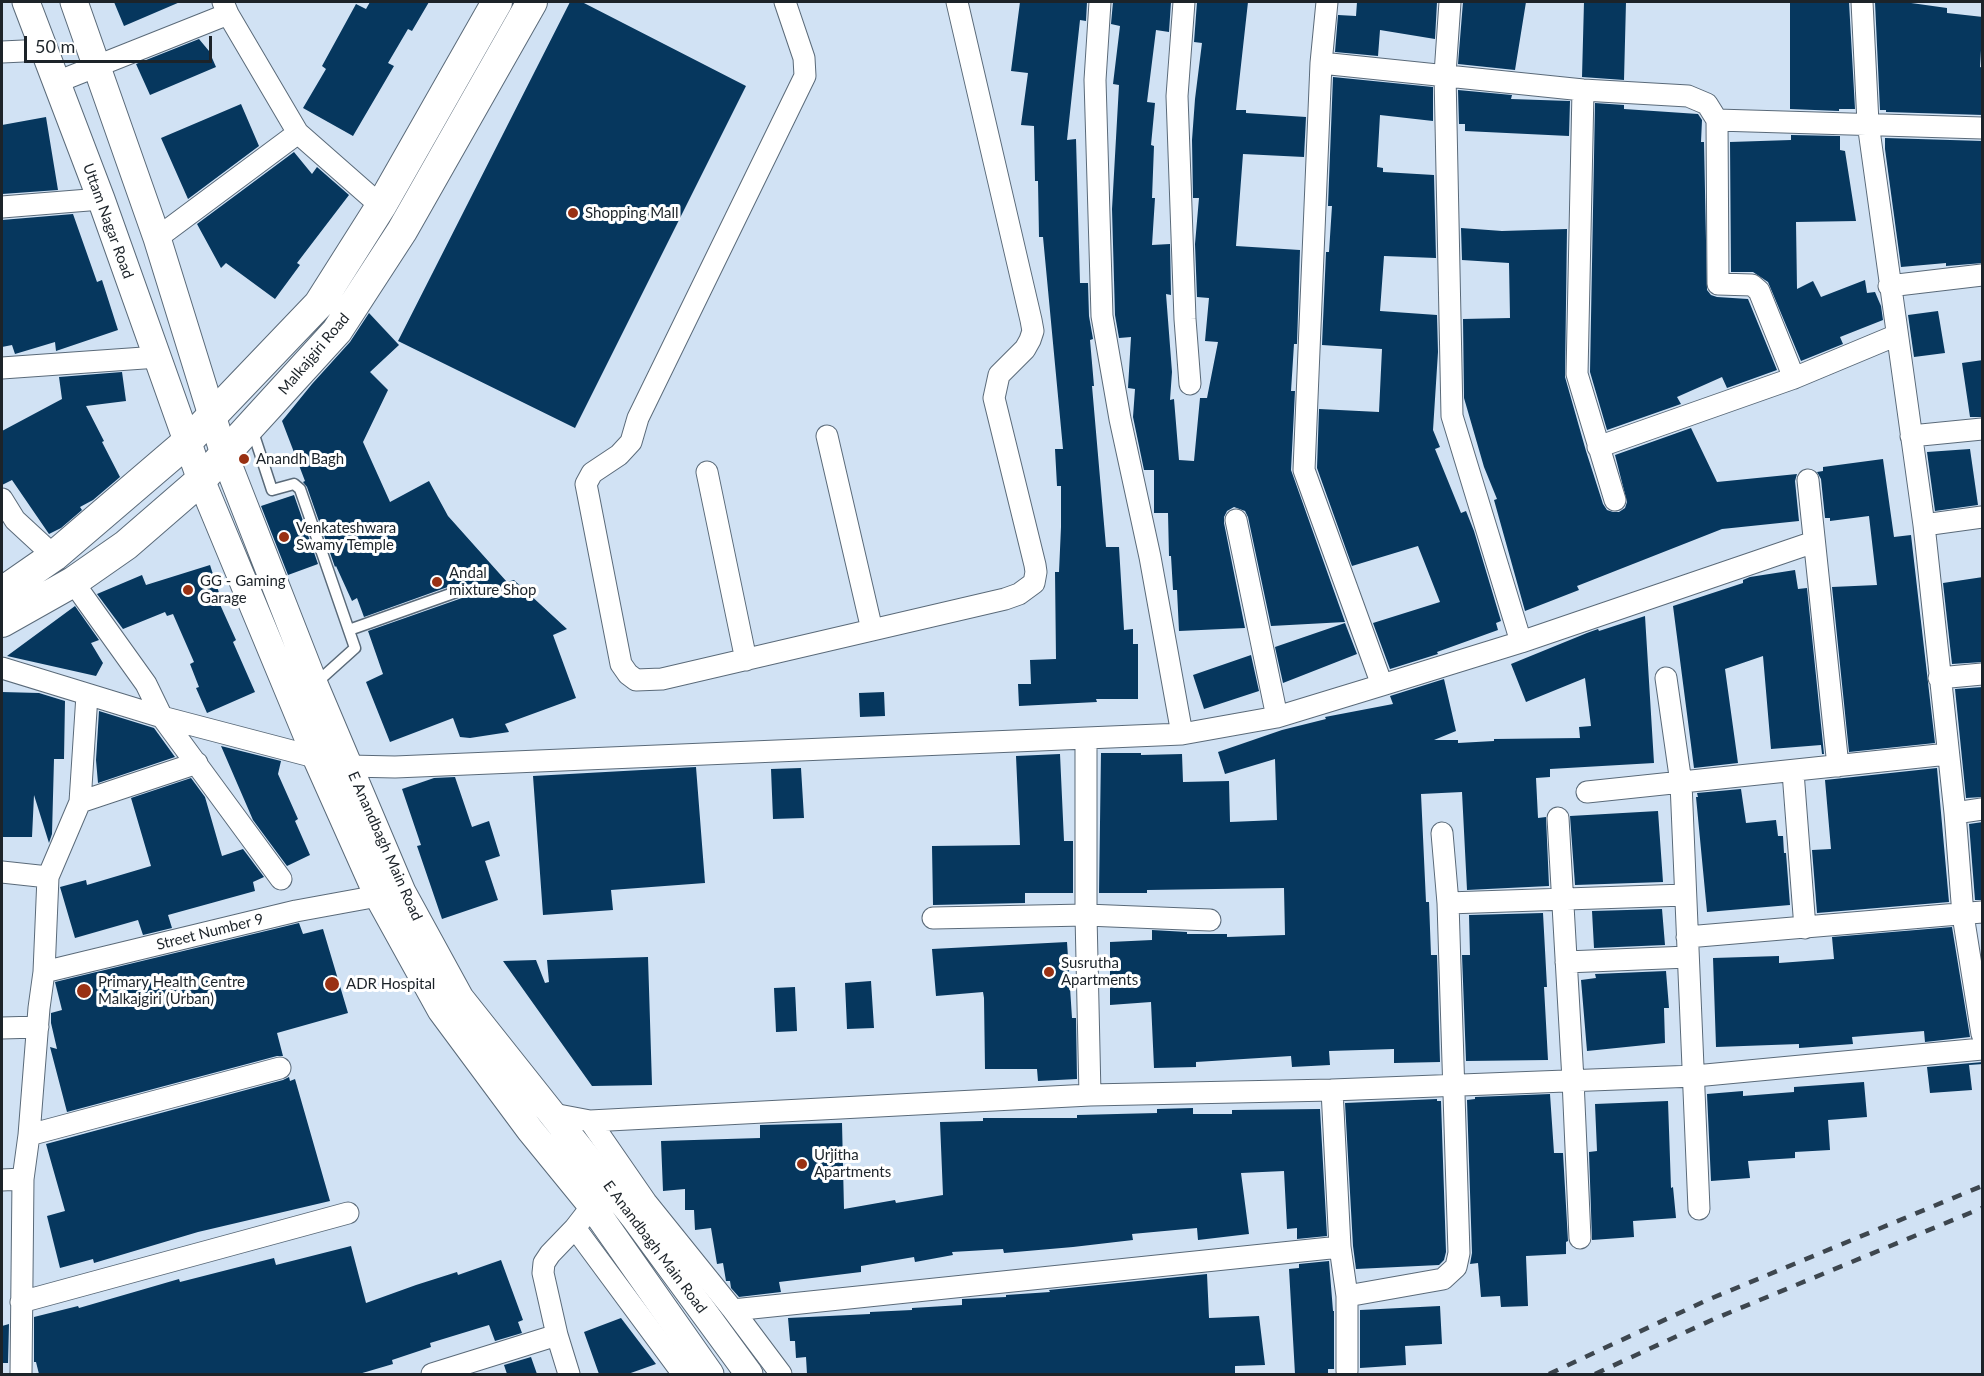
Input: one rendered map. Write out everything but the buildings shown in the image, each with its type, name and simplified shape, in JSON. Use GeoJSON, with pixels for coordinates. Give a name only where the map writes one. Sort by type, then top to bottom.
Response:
{"type":"FeatureCollection","features":[{"type":"Feature","properties":{"kind":"main road","name":"Malkajgiri Road"},"geometry":{"type":"LineString","coordinates":[[2,592],[54,556],[186,443],[211,414],[319,304],[381,206],[497,2]]}},
{"type":"Feature","properties":{"kind":"main road","name":"Malkajgiri Road"},"geometry":{"type":"LineString","coordinates":[[2,622],[73,582],[126,545],[201,480],[337,331],[402,231],[532,2]]}},
{"type":"Feature","properties":{"kind":"street","name":"Uttam Nagar Road"},"geometry":{"type":"LineString","coordinates":[[26,2],[101,199],[158,357],[186,443]]}},
{"type":"Feature","properties":{"kind":"street"},"geometry":{"type":"LineString","coordinates":[[74,2],[157,238],[211,414]]}},
{"type":"Feature","properties":{"kind":"street"},"geometry":{"type":"LineString","coordinates":[[785,2],[804,58],[805,76],[643,408],[631,442],[619,455],[592,472],[586,484],[621,664],[636,680],[651,681],[872,630],[1019,594],[1034,583],[1036,572],[994,398],[999,375],[1025,349],[1033,331],[957,2]]}},
{"type":"Feature","properties":{"kind":"street"},"geometry":{"type":"LineString","coordinates":[[1100,2],[1095,80],[1102,316],[1120,419],[1150,557],[1182,734]]}},
{"type":"Feature","properties":{"kind":"street"},"geometry":{"type":"LineString","coordinates":[[1184,2],[1177,96],[1185,319],[1190,384]]}},
{"type":"Feature","properties":{"kind":"street"},"geometry":{"type":"LineString","coordinates":[[1327,2],[1321,63],[1304,470],[1382,686]]}},
{"type":"Feature","properties":{"kind":"street"},"geometry":{"type":"LineString","coordinates":[[1450,2],[1444,74],[1452,416],[1521,642]]}},
{"type":"Feature","properties":{"kind":"street"},"geometry":{"type":"LineString","coordinates":[[1862,2],[1868,123],[1924,525],[1955,813],[1973,913],[1983,1034]]}},
{"type":"Feature","properties":{"kind":"street"},"geometry":{"type":"LineString","coordinates":[[57,82],[225,8],[298,133],[381,206]]}},
{"type":"Feature","properties":{"kind":"street"},"geometry":{"type":"LineString","coordinates":[[2,52],[45,50]]}},
{"type":"Feature","properties":{"kind":"street"},"geometry":{"type":"LineString","coordinates":[[1321,63],[1584,90],[1688,96],[1707,104],[1717,120],[1718,284],[1752,285],[1759,291],[1794,378]]}},
{"type":"Feature","properties":{"kind":"street"},"geometry":{"type":"LineString","coordinates":[[1584,90],[1577,374],[1615,500]]}},
{"type":"Feature","properties":{"kind":"street"},"geometry":{"type":"LineString","coordinates":[[1717,120],[1983,128]]}},
{"type":"Feature","properties":{"kind":"street"},"geometry":{"type":"LineString","coordinates":[[157,238],[298,133]]}},
{"type":"Feature","properties":{"kind":"street"},"geometry":{"type":"LineString","coordinates":[[2,207],[101,199]]}},
{"type":"Feature","properties":{"kind":"street"},"geometry":{"type":"LineString","coordinates":[[1889,286],[1983,275]]}},
{"type":"Feature","properties":{"kind":"street"},"geometry":{"type":"LineString","coordinates":[[1598,447],[1794,378],[1897,335]]}},
{"type":"Feature","properties":{"kind":"street"},"geometry":{"type":"LineString","coordinates":[[2,368],[158,357]]}},
{"type":"Feature","properties":{"kind":"street","name":"E Anandbagh Main Road"},"geometry":{"type":"LineString","coordinates":[[211,414],[224,454],[314,684],[402,892],[460,998],[634,1217],[749,1374]]}},
{"type":"Feature","properties":{"kind":"street"},"geometry":{"type":"LineString","coordinates":[[1911,436],[1983,429]]}},
{"type":"Feature","properties":{"kind":"street"},"geometry":{"type":"LineString","coordinates":[[827,436],[872,630]]}},
{"type":"Feature","properties":{"kind":"street","name":"E Anandbagh Main Road"},"geometry":{"type":"LineString","coordinates":[[186,443],[316,757],[378,896],[441,1010],[530,1130],[592,1206],[710,1374]]}},
{"type":"Feature","properties":{"kind":"street"},"geometry":{"type":"LineString","coordinates":[[707,472],[746,660]]}},
{"type":"Feature","properties":{"kind":"street"},"geometry":{"type":"LineString","coordinates":[[1808,480],[1838,766]]}},
{"type":"Feature","properties":{"kind":"street"},"geometry":{"type":"LineString","coordinates":[[2,499],[8,520],[54,556]]}},
{"type":"Feature","properties":{"kind":"street"},"geometry":{"type":"LineString","coordinates":[[1924,525],[1983,517]]}},
{"type":"Feature","properties":{"kind":"street"},"geometry":{"type":"LineString","coordinates":[[1236,520],[1277,717]]}},
{"type":"Feature","properties":{"kind":"street"},"geometry":{"type":"LineString","coordinates":[[2,668],[162,717],[349,766],[395,767],[1182,734],[1277,717],[1382,686],[1521,642],[1814,542]]}},
{"type":"Feature","properties":{"kind":"street"},"geometry":{"type":"LineString","coordinates":[[73,582],[146,684],[162,717],[281,879]]}},
{"type":"Feature","properties":{"kind":"street"},"geometry":{"type":"LineString","coordinates":[[1940,678],[1983,674]]}},
{"type":"Feature","properties":{"kind":"street"},"geometry":{"type":"LineString","coordinates":[[1666,678],[1681,783],[1699,1209]]}},
{"type":"Feature","properties":{"kind":"street"},"geometry":{"type":"LineString","coordinates":[[21,1374],[23,1179],[44,972],[48,877],[80,802],[87,695]]}},
{"type":"Feature","properties":{"kind":"street"},"geometry":{"type":"LineString","coordinates":[[1086,739],[1086,915],[1090,1095]]}},
{"type":"Feature","properties":{"kind":"street"},"geometry":{"type":"LineString","coordinates":[[1587,792],[1948,754]]}},
{"type":"Feature","properties":{"kind":"street"},"geometry":{"type":"LineString","coordinates":[[80,802],[197,763]]}},
{"type":"Feature","properties":{"kind":"street"},"geometry":{"type":"LineString","coordinates":[[1792,772],[1805,928]]}},
{"type":"Feature","properties":{"kind":"street"},"geometry":{"type":"LineString","coordinates":[[1955,813],[1983,809]]}},
{"type":"Feature","properties":{"kind":"street"},"geometry":{"type":"LineString","coordinates":[[1558,818],[1574,1080],[1580,1238]]}},
{"type":"Feature","properties":{"kind":"street"},"geometry":{"type":"LineString","coordinates":[[1347,1296],[1443,1279],[1456,1267],[1460,1253],[1448,903],[1442,833]]}},
{"type":"Feature","properties":{"kind":"street"},"geometry":{"type":"LineString","coordinates":[[2,872],[48,877]]}},
{"type":"Feature","properties":{"kind":"street"},"geometry":{"type":"LineString","coordinates":[[1448,903],[1685,895]]}},
{"type":"Feature","properties":{"kind":"street","name":"Street Number 9"},"geometry":{"type":"LineString","coordinates":[[44,972],[297,911],[378,896]]}},
{"type":"Feature","properties":{"kind":"street"},"geometry":{"type":"LineString","coordinates":[[1566,962],[1687,947],[1805,928],[1973,913]]}},
{"type":"Feature","properties":{"kind":"street"},"geometry":{"type":"LineString","coordinates":[[933,918],[1086,915],[1210,920]]}},
{"type":"Feature","properties":{"kind":"street"},"geometry":{"type":"LineString","coordinates":[[2,1028],[38,1027]]}},
{"type":"Feature","properties":{"kind":"street"},"geometry":{"type":"LineString","coordinates":[[553,1114],[590,1121],[1090,1095],[1332,1090],[1695,1076],[1983,1049]]}},
{"type":"Feature","properties":{"kind":"street"},"geometry":{"type":"LineString","coordinates":[[29,1136],[280,1068]]}},
{"type":"Feature","properties":{"kind":"street"},"geometry":{"type":"LineString","coordinates":[[1332,1090],[1340,1247],[1347,1296],[1347,1371]]}},
{"type":"Feature","properties":{"kind":"street"},"geometry":{"type":"LineString","coordinates":[[590,1121],[646,1202],[781,1374]]}},
{"type":"Feature","properties":{"kind":"street"},"geometry":{"type":"LineString","coordinates":[[2,1180],[23,1179]]}},
{"type":"Feature","properties":{"kind":"street"},"geometry":{"type":"LineString","coordinates":[[569,1374],[557,1335],[543,1273],[544,1263],[592,1206]]}},
{"type":"Feature","properties":{"kind":"street"},"geometry":{"type":"LineString","coordinates":[[21,1302],[348,1214]]}},
{"type":"Feature","properties":{"kind":"street"},"geometry":{"type":"LineString","coordinates":[[575,1228],[683,1374]]}},
{"type":"Feature","properties":{"kind":"street"},"geometry":{"type":"LineString","coordinates":[[733,1310],[1340,1247]]}},
{"type":"Feature","properties":{"kind":"street"},"geometry":{"type":"LineString","coordinates":[[432,1374],[557,1335]]}},
{"type":"Feature","properties":{"kind":"lane"},"geometry":{"type":"LineString","coordinates":[[251,427],[272,490],[294,484],[300,489],[355,648],[314,684]]}},
{"type":"Feature","properties":{"kind":"lane"},"geometry":{"type":"LineString","coordinates":[[349,630],[459,591]]}},
{"type":"Feature","properties":{"kind":"railway"},"geometry":{"type":"LineString","coordinates":[[1549,1374],[1705,1301],[1982,1186]]}},
{"type":"Feature","properties":{"kind":"railway"},"geometry":{"type":"LineString","coordinates":[[1595,1374],[1714,1319],[1982,1208]]}},
{"type":"Feature","properties":{"kind":"place","name":"Shopping Mall"},"geometry":{"type":"Point","coordinates":[573,213]}},
{"type":"Feature","properties":{"kind":"place","name":"Anandh Bagh"},"geometry":{"type":"Point","coordinates":[244,459]}},
{"type":"Feature","properties":{"kind":"place","name":"Venkateshwara Swamy Temple"},"geometry":{"type":"Point","coordinates":[284,537]}},
{"type":"Feature","properties":{"kind":"place","name":"Andal mixture Shop"},"geometry":{"type":"Point","coordinates":[437,582]}},
{"type":"Feature","properties":{"kind":"place","name":"GG - Gaming Garage"},"geometry":{"type":"Point","coordinates":[188,590]}},
{"type":"Feature","properties":{"kind":"place","name":"Susrutha Apartments"},"geometry":{"type":"Point","coordinates":[1049,972]}},
{"type":"Feature","properties":{"kind":"place","name":"ADR Hospital"},"geometry":{"type":"Point","coordinates":[332,984]}},
{"type":"Feature","properties":{"kind":"place","name":"Primary Health Centre Malkajgiri (Urban)"},"geometry":{"type":"Point","coordinates":[84,991]}},
{"type":"Feature","properties":{"kind":"place","name":"Urjitha Apartments"},"geometry":{"type":"Point","coordinates":[802,1164]}}]}
